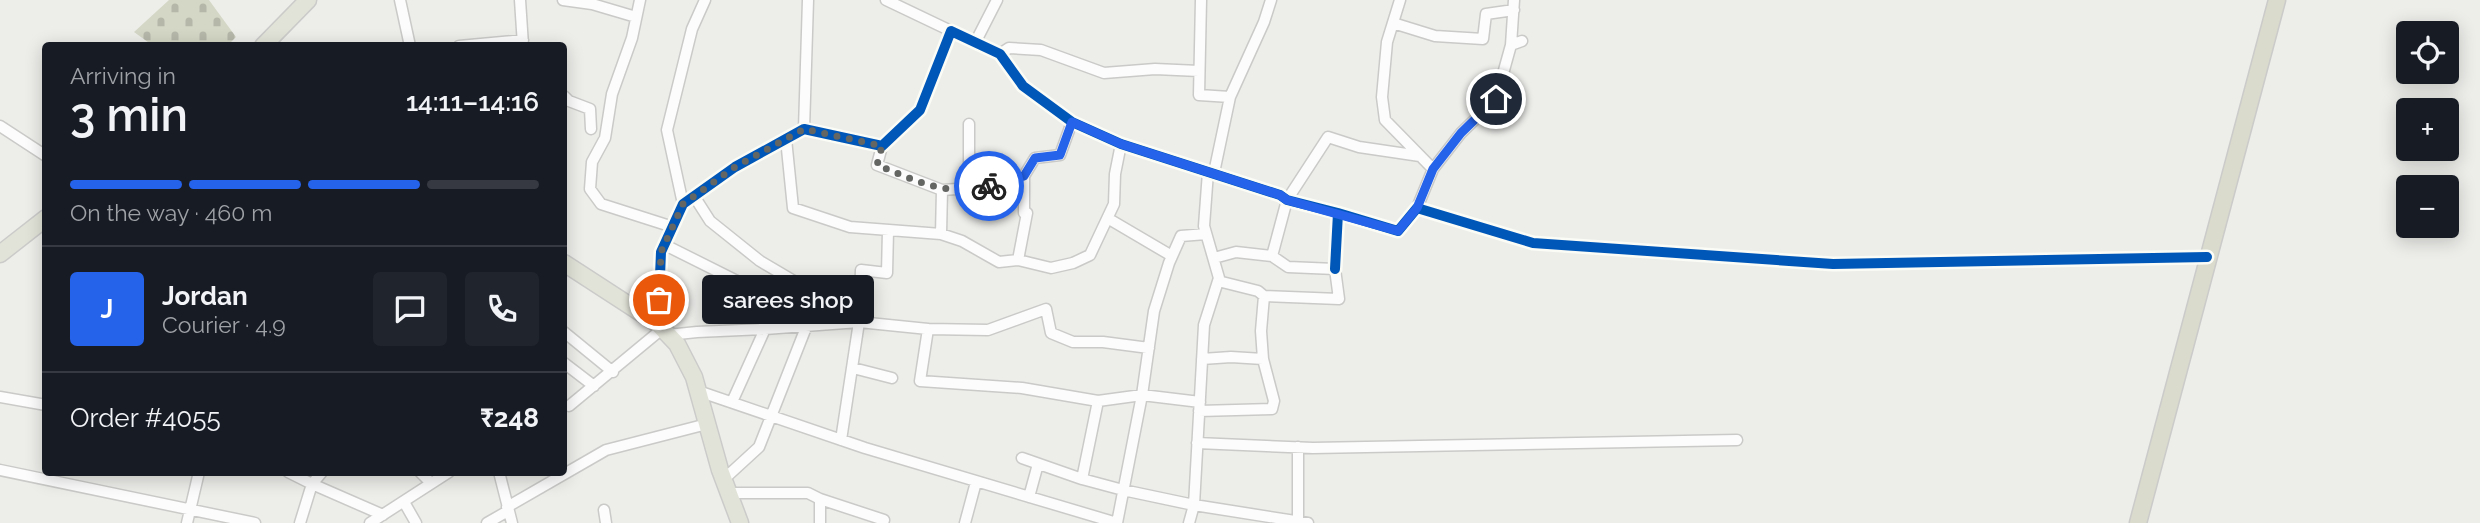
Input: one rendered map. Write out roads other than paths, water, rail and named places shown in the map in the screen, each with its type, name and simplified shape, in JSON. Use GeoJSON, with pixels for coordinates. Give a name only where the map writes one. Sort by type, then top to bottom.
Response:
{"type":"FeatureCollection","features":[{"type":"Feature","properties":{"kind":"highway"},"geometry":{"type":"LineString","coordinates":[[2138,523],[2277,0]]}},
{"type":"Feature","properties":{"kind":"main road"},"geometry":{"type":"LineString","coordinates":[[267,42],[307,0]]}},
{"type":"Feature","properties":{"kind":"main road"},"geometry":{"type":"LineString","coordinates":[[0,254],[42,221]]}},
{"type":"Feature","properties":{"kind":"main road"},"geometry":{"type":"LineString","coordinates":[[567,265],[663,330],[677,344],[694,377],[726,487],[740,523]]}},
{"type":"Feature","properties":{"kind":"street"},"geometry":{"type":"LineString","coordinates":[[400,0],[409,42]]}},
{"type":"Feature","properties":{"kind":"street"},"geometry":{"type":"LineString","coordinates":[[520,0],[523,42]]}},
{"type":"Feature","properties":{"kind":"street"},"geometry":{"type":"LineString","coordinates":[[563,0],[592,4],[636,17]]}},
{"type":"Feature","properties":{"kind":"street"},"geometry":{"type":"LineString","coordinates":[[640,0],[632,38],[612,94],[605,138],[592,162],[590,188],[601,204],[673,227]]}},
{"type":"Feature","properties":{"kind":"street"},"geometry":{"type":"LineString","coordinates":[[683,204],[667,130],[692,29],[705,0]]}},
{"type":"Feature","properties":{"kind":"street"},"geometry":{"type":"LineString","coordinates":[[804,129],[808,0]]}},
{"type":"Feature","properties":{"kind":"street"},"geometry":{"type":"LineString","coordinates":[[886,0],[1000,54],[1023,86],[1072,122],[1121,144],[1280,195],[1287,200],[1398,231],[1417,208],[1433,169],[1461,133],[1496,99],[1516,43],[1514,5],[1486,14],[1483,39],[1435,36],[1392,23]]}},
{"type":"Feature","properties":{"kind":"street"},"geometry":{"type":"LineString","coordinates":[[975,43],[997,0]]}},
{"type":"Feature","properties":{"kind":"street"},"geometry":{"type":"LineString","coordinates":[[1201,0],[1199,95],[1230,97]]}},
{"type":"Feature","properties":{"kind":"street"},"geometry":{"type":"LineString","coordinates":[[1208,172],[1214,168],[1230,97],[1265,22],[1271,0]]}},
{"type":"Feature","properties":{"kind":"street"},"geometry":{"type":"LineString","coordinates":[[1400,0],[1387,42],[1382,97],[1385,120],[1433,169]]}},
{"type":"Feature","properties":{"kind":"street"},"geometry":{"type":"LineString","coordinates":[[951,31],[920,110],[882,146],[877,165],[942,190],[987,187],[1003,179],[1024,176]]}},
{"type":"Feature","properties":{"kind":"street"},"geometry":{"type":"LineString","coordinates":[[1000,54],[1009,48],[1041,50],[1104,74],[1155,69],[1199,71]]}},
{"type":"Feature","properties":{"kind":"street"},"geometry":{"type":"LineString","coordinates":[[567,99],[590,109],[591,129]]}},
{"type":"Feature","properties":{"kind":"street"},"geometry":{"type":"LineString","coordinates":[[1018,260],[1027,214],[1024,213],[1024,176],[1035,158],[1060,155],[1072,122]]}},
{"type":"Feature","properties":{"kind":"street"},"geometry":{"type":"LineString","coordinates":[[969,124],[969,190]]}},
{"type":"Feature","properties":{"kind":"street"},"geometry":{"type":"LineString","coordinates":[[0,126],[42,153]]}},
{"type":"Feature","properties":{"kind":"street"},"geometry":{"type":"LineString","coordinates":[[663,330],[661,252],[683,204],[735,167],[804,129],[882,146]]}},
{"type":"Feature","properties":{"kind":"street"},"geometry":{"type":"LineString","coordinates":[[1272,256],[1287,200],[1328,137],[1359,147],[1420,156]]}},
{"type":"Feature","properties":{"kind":"street"},"geometry":{"type":"LineString","coordinates":[[786,139],[793,208],[850,227],[941,234],[962,241],[999,262],[1018,260],[1051,268],[1073,263],[1090,255],[1114,204],[1115,174],[1121,144]]}},
{"type":"Feature","properties":{"kind":"street"},"geometry":{"type":"LineString","coordinates":[[1189,523],[1194,505],[1204,325],[1219,278],[1206,234],[1208,172]]}},
{"type":"Feature","properties":{"kind":"street"},"geometry":{"type":"LineString","coordinates":[[941,234],[942,190]]}},
{"type":"Feature","properties":{"kind":"street"},"geometry":{"type":"LineString","coordinates":[[694,196],[710,221],[750,253],[816,294],[807,325],[770,415],[760,447],[726,487]]}},
{"type":"Feature","properties":{"kind":"street"},"geometry":{"type":"LineString","coordinates":[[1417,208],[1533,243],[1833,264],[2207,257]]}},
{"type":"Feature","properties":{"kind":"street"},"geometry":{"type":"LineString","coordinates":[[1218,281],[1258,291],[1264,296],[1339,299],[1335,269],[1338,213]]}},
{"type":"Feature","properties":{"kind":"street"},"geometry":{"type":"LineString","coordinates":[[1109,219],[1172,256]]}},
{"type":"Feature","properties":{"kind":"street"},"geometry":{"type":"LineString","coordinates":[[841,440],[859,322],[860,270],[887,273],[887,231]]}},
{"type":"Feature","properties":{"kind":"street"},"geometry":{"type":"LineString","coordinates":[[698,391],[841,440],[1117,523],[1142,394],[1154,311],[1181,236],[1206,234]]}},
{"type":"Feature","properties":{"kind":"street"},"geometry":{"type":"LineString","coordinates":[[665,245],[775,300],[732,402]]}},
{"type":"Feature","properties":{"kind":"street"},"geometry":{"type":"LineString","coordinates":[[1214,258],[1237,252],[1272,256],[1288,267],[1335,269]]}},
{"type":"Feature","properties":{"kind":"street"},"geometry":{"type":"LineString","coordinates":[[928,329],[920,381],[1022,388],[1098,401],[1142,394],[1199,406],[1272,409],[1274,401],[1264,359],[1261,331],[1264,296]]}},
{"type":"Feature","properties":{"kind":"street"},"geometry":{"type":"LineString","coordinates":[[567,404],[613,372],[663,330],[696,332],[859,322],[928,329],[988,330],[1046,309],[1051,333],[1073,342],[1103,342],[1149,348]]}},
{"type":"Feature","properties":{"kind":"street"},"geometry":{"type":"LineString","coordinates":[[567,334],[613,372]]}},
{"type":"Feature","properties":{"kind":"street"},"geometry":{"type":"LineString","coordinates":[[1202,359],[1264,359]]}},
{"type":"Feature","properties":{"kind":"street"},"geometry":{"type":"LineString","coordinates":[[567,365],[594,386]]}},
{"type":"Feature","properties":{"kind":"street"},"geometry":{"type":"LineString","coordinates":[[853,368],[892,378]]}},
{"type":"Feature","properties":{"kind":"street"},"geometry":{"type":"LineString","coordinates":[[0,397],[42,404]]}},
{"type":"Feature","properties":{"kind":"street"},"geometry":{"type":"LineString","coordinates":[[1082,479],[1098,401]]}},
{"type":"Feature","properties":{"kind":"street"},"geometry":{"type":"LineString","coordinates":[[567,473],[606,450],[707,424]]}},
{"type":"Feature","properties":{"kind":"street"},"geometry":{"type":"LineString","coordinates":[[1197,443],[1298,447],[1737,440]]}},
{"type":"Feature","properties":{"kind":"street"},"geometry":{"type":"LineString","coordinates":[[1022,458],[1123,490],[1194,505],[1301,522],[1298,447]]}},
{"type":"Feature","properties":{"kind":"street"},"geometry":{"type":"LineString","coordinates":[[1029,497],[1038,464]]}},
{"type":"Feature","properties":{"kind":"street"},"geometry":{"type":"LineString","coordinates":[[0,470],[255,523]]}},
{"type":"Feature","properties":{"kind":"street"},"geometry":{"type":"LineString","coordinates":[[187,523],[198,476]]}},
{"type":"Feature","properties":{"kind":"street"},"geometry":{"type":"LineString","coordinates":[[296,476],[383,515]]}},
{"type":"Feature","properties":{"kind":"street"},"geometry":{"type":"LineString","coordinates":[[300,523],[312,484],[319,476]]}},
{"type":"Feature","properties":{"kind":"street"},"geometry":{"type":"LineString","coordinates":[[424,476],[431,483]]}},
{"type":"Feature","properties":{"kind":"street"},"geometry":{"type":"LineString","coordinates":[[370,523],[442,476]]}},
{"type":"Feature","properties":{"kind":"street"},"geometry":{"type":"LineString","coordinates":[[500,476],[512,523]]}},
{"type":"Feature","properties":{"kind":"street"},"geometry":{"type":"LineString","coordinates":[[487,523],[563,476]]}},
{"type":"Feature","properties":{"kind":"street"},"geometry":{"type":"LineString","coordinates":[[965,523],[976,482]]}},
{"type":"Feature","properties":{"kind":"street"},"geometry":{"type":"LineString","coordinates":[[726,487],[808,493],[886,522]]}},
{"type":"Feature","properties":{"kind":"street"},"geometry":{"type":"LineString","coordinates":[[820,499],[820,523]]}},
{"type":"Feature","properties":{"kind":"street"},"geometry":{"type":"LineString","coordinates":[[404,502],[416,523]]}},
{"type":"Feature","properties":{"kind":"street"},"geometry":{"type":"LineString","coordinates":[[604,510],[606,523]]}},
{"type":"Feature","properties":{"kind":"place","name":"sarees shop"},"geometry":{"type":"Point","coordinates":[659,300]}}]}
